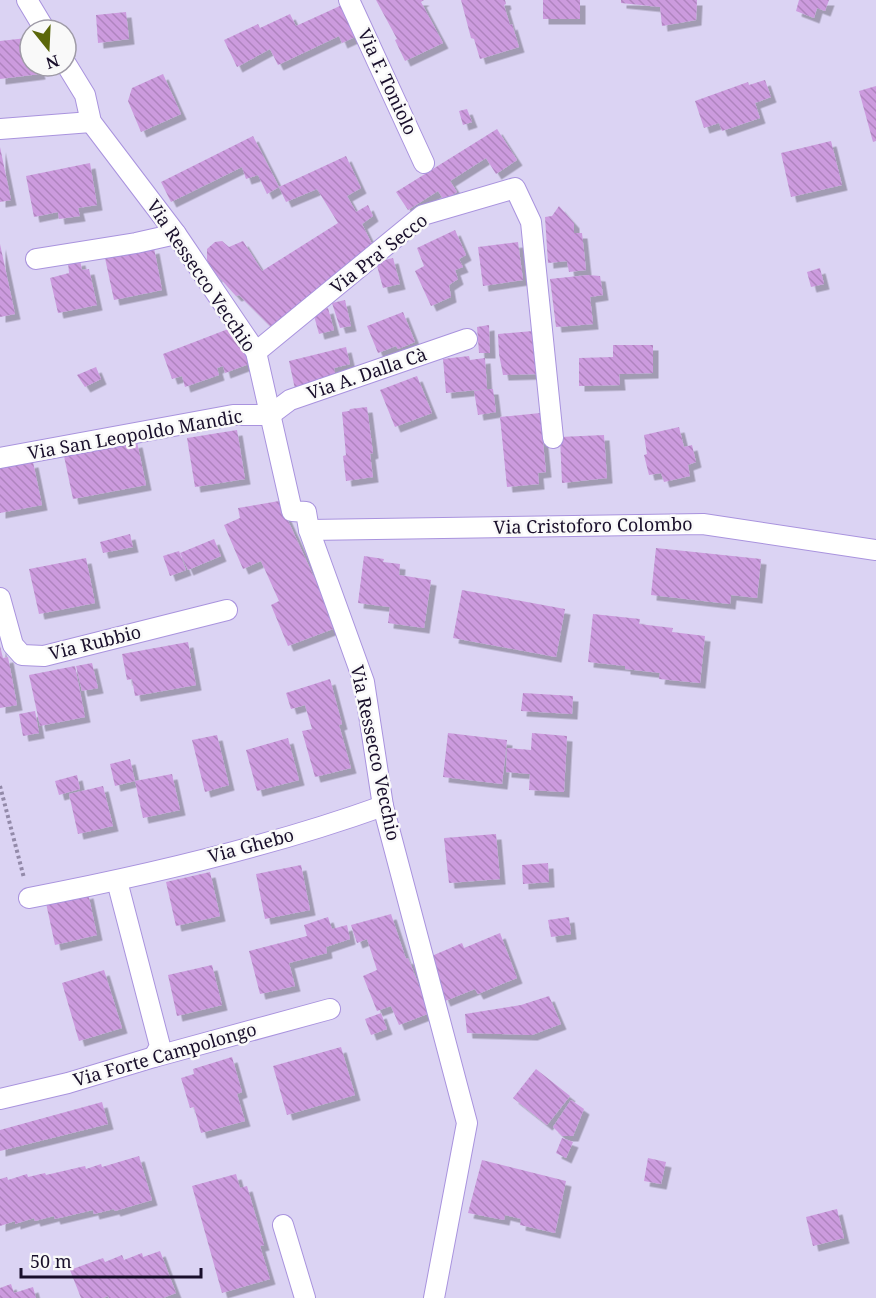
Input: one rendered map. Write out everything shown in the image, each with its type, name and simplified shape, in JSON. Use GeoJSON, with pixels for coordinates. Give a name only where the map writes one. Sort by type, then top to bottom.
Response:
{"type":"FeatureCollection","features":[{"type":"Feature","properties":{"kind":"street"},"geometry":{"type":"LineString","coordinates":[[27,0],[38,18]]}},
{"type":"Feature","properties":{"kind":"street","name":"Via F. Toniolo"},"geometry":{"type":"LineString","coordinates":[[349,0],[424,163]]}},
{"type":"Feature","properties":{"kind":"street","name":"Via Ressecco Vecchio"},"geometry":{"type":"LineString","coordinates":[[75,78],[85,95],[91,122],[176,234],[256,352],[292,511],[306,512],[309,530],[364,682],[383,806],[467,1123],[434,1298]]}},
{"type":"Feature","properties":{"kind":"street"},"geometry":{"type":"LineString","coordinates":[[0,129],[91,122]]}},
{"type":"Feature","properties":{"kind":"street","name":"Via Pra' Secco"},"geometry":{"type":"LineString","coordinates":[[256,352],[423,215],[515,188],[531,222],[553,438]]}},
{"type":"Feature","properties":{"kind":"street"},"geometry":{"type":"LineString","coordinates":[[36,259],[136,243],[176,234]]}},
{"type":"Feature","properties":{"kind":"street","name":"Via A. Dalla Cà"},"geometry":{"type":"LineString","coordinates":[[270,415],[290,400],[467,339]]}},
{"type":"Feature","properties":{"kind":"street","name":"Via San Leopoldo Mandic"},"geometry":{"type":"LineString","coordinates":[[0,458],[233,415],[270,415]]}},
{"type":"Feature","properties":{"kind":"street","name":"Via Cristoforo Colombo"},"geometry":{"type":"LineString","coordinates":[[309,530],[703,524],[876,550]]}},
{"type":"Feature","properties":{"kind":"street","name":"Via Rubbio"},"geometry":{"type":"LineString","coordinates":[[0,598],[13,645],[22,655],[44,656],[227,610]]}},
{"type":"Feature","properties":{"kind":"street","name":"Via Ghebo"},"geometry":{"type":"LineString","coordinates":[[29,898],[117,881],[326,827],[383,806]]}},
{"type":"Feature","properties":{"kind":"street"},"geometry":{"type":"LineString","coordinates":[[117,881],[160,1046],[154,1057]]}},
{"type":"Feature","properties":{"kind":"street","name":"Via Forte Campolongo"},"geometry":{"type":"LineString","coordinates":[[0,1099],[68,1083],[154,1057],[330,1010]]}},
{"type":"Feature","properties":{"kind":"street"},"geometry":{"type":"LineString","coordinates":[[283,1225],[304,1298]]}},
{"type":"Feature","properties":{"kind":"path"},"geometry":{"type":"LineString","coordinates":[[0,786],[29,898]]}},
{"type":"Feature","properties":{"kind":"building"},"geometry":{"type":"Polygon","coordinates":[[[376,0],[424,0],[421,2],[443,43],[405,61],[395,40],[397,39],[376,0]]]}},
{"type":"Feature","properties":{"kind":"building"},"geometry":{"type":"Polygon","coordinates":[[[461,0],[505,0],[504,5],[519,47],[480,59],[474,39],[471,38],[461,0]]]}},
{"type":"Feature","properties":{"kind":"building"},"geometry":{"type":"Polygon","coordinates":[[[543,0],[580,0],[580,19],[543,19],[543,0]]]}},
{"type":"Feature","properties":{"kind":"building"},"geometry":{"type":"Polygon","coordinates":[[[621,0],[697,0],[696,20],[662,26],[660,7],[621,3],[621,0]]]}},
{"type":"Feature","properties":{"kind":"building"},"geometry":{"type":"Polygon","coordinates":[[[799,0],[829,0],[825,11],[817,8],[814,18],[796,11],[799,0]]]}},
{"type":"Feature","properties":{"kind":"building"},"geometry":{"type":"Polygon","coordinates":[[[342,5],[357,36],[342,43],[339,36],[278,65],[270,49],[237,67],[224,40],[258,24],[260,28],[290,14],[296,26],[342,5]]]}},
{"type":"Feature","properties":{"kind":"building"},"geometry":{"type":"Polygon","coordinates":[[[126,12],[129,39],[98,43],[96,15],[126,12]]]}},
{"type":"Feature","properties":{"kind":"building"},"geometry":{"type":"Polygon","coordinates":[[[18,39],[18,77],[0,79],[0,41],[18,39]]]}},
{"type":"Feature","properties":{"kind":"building"},"geometry":{"type":"Polygon","coordinates":[[[163,74],[181,114],[141,132],[128,101],[132,88],[163,74]]]}},
{"type":"Feature","properties":{"kind":"building"},"geometry":{"type":"Polygon","coordinates":[[[765,80],[771,97],[755,103],[760,118],[722,131],[719,123],[704,128],[695,101],[748,82],[749,85],[765,80]]]}},
{"type":"Feature","properties":{"kind":"building"},"geometry":{"type":"Polygon","coordinates":[[[876,86],[876,141],[873,142],[859,91],[876,86]]]}},
{"type":"Feature","properties":{"kind":"building"},"geometry":{"type":"Polygon","coordinates":[[[467,109],[472,122],[463,125],[459,111],[467,109]]]}},
{"type":"Feature","properties":{"kind":"building"},"geometry":{"type":"Polygon","coordinates":[[[497,129],[517,160],[496,174],[486,158],[450,181],[457,192],[444,200],[438,191],[408,210],[396,192],[497,129]]]}},
{"type":"Feature","properties":{"kind":"building"},"geometry":{"type":"Polygon","coordinates":[[[253,136],[279,187],[267,194],[258,175],[246,179],[242,167],[171,202],[161,182],[253,136]]]}},
{"type":"Feature","properties":{"kind":"building"},"geometry":{"type":"Polygon","coordinates":[[[831,141],[842,185],[791,197],[781,153],[831,141]]]}},
{"type":"Feature","properties":{"kind":"building"},"geometry":{"type":"Polygon","coordinates":[[[0,147],[11,200],[0,202],[0,147]]]}},
{"type":"Feature","properties":{"kind":"building"},"geometry":{"type":"Polygon","coordinates":[[[346,156],[361,188],[347,196],[356,212],[368,205],[373,216],[362,224],[374,248],[271,327],[239,295],[236,296],[218,276],[216,277],[207,260],[207,249],[215,242],[222,241],[229,247],[243,241],[262,271],[338,223],[317,189],[286,202],[279,187],[346,156]]]}},
{"type":"Feature","properties":{"kind":"building"},"geometry":{"type":"Polygon","coordinates":[[[90,163],[97,205],[78,208],[80,216],[59,219],[58,212],[34,217],[26,176],[90,163]]]}},
{"type":"Feature","properties":{"kind":"building"},"geometry":{"type":"Polygon","coordinates":[[[559,206],[574,223],[574,233],[582,233],[586,270],[569,272],[567,261],[548,263],[545,217],[552,216],[559,206]]]}},
{"type":"Feature","properties":{"kind":"building"},"geometry":{"type":"Polygon","coordinates":[[[455,230],[466,255],[459,259],[463,267],[455,270],[458,279],[449,285],[451,297],[431,306],[415,271],[424,266],[417,248],[455,230]]]}},
{"type":"Feature","properties":{"kind":"building"},"geometry":{"type":"Polygon","coordinates":[[[518,242],[523,280],[483,286],[478,247],[518,242]]]}},
{"type":"Feature","properties":{"kind":"building"},"geometry":{"type":"Polygon","coordinates":[[[0,244],[15,314],[0,317],[0,244]]]}},
{"type":"Feature","properties":{"kind":"building"},"geometry":{"type":"Polygon","coordinates":[[[154,248],[162,290],[114,300],[105,258],[154,248]]]}},
{"type":"Feature","properties":{"kind":"building"},"geometry":{"type":"Polygon","coordinates":[[[393,258],[400,284],[383,288],[376,262],[393,258]]]}},
{"type":"Feature","properties":{"kind":"building"},"geometry":{"type":"Polygon","coordinates":[[[80,260],[82,270],[89,269],[97,305],[58,313],[50,278],[69,273],[68,262],[80,260]]]}},
{"type":"Feature","properties":{"kind":"building"},"geometry":{"type":"Polygon","coordinates":[[[820,268],[824,284],[811,287],[807,272],[820,268]]]}},
{"type":"Feature","properties":{"kind":"building"},"geometry":{"type":"Polygon","coordinates":[[[600,276],[603,295],[590,297],[593,324],[556,327],[550,279],[600,276]]]}},
{"type":"Feature","properties":{"kind":"building"},"geometry":{"type":"Polygon","coordinates":[[[345,300],[351,326],[340,328],[332,303],[345,300]]]}},
{"type":"Feature","properties":{"kind":"building"},"geometry":{"type":"Polygon","coordinates":[[[328,308],[334,330],[319,334],[313,312],[328,308]]]}},
{"type":"Feature","properties":{"kind":"building"},"geometry":{"type":"Polygon","coordinates":[[[403,312],[415,342],[398,349],[396,346],[378,353],[367,326],[403,312]]]}},
{"type":"Feature","properties":{"kind":"building"},"geometry":{"type":"Polygon","coordinates":[[[489,325],[490,353],[479,353],[477,327],[489,325]]]}},
{"type":"Feature","properties":{"kind":"building"},"geometry":{"type":"Polygon","coordinates":[[[236,326],[249,364],[225,373],[223,366],[217,368],[219,375],[185,387],[182,376],[172,379],[163,354],[236,326]]]}},
{"type":"Feature","properties":{"kind":"building"},"geometry":{"type":"Polygon","coordinates":[[[533,331],[537,374],[503,375],[498,334],[533,331]]]}},
{"type":"Feature","properties":{"kind":"building"},"geometry":{"type":"Polygon","coordinates":[[[613,345],[653,345],[653,373],[619,374],[620,385],[579,386],[579,358],[613,357],[613,345]]]}},
{"type":"Feature","properties":{"kind":"building"},"geometry":{"type":"Polygon","coordinates":[[[346,347],[350,364],[334,368],[336,379],[295,389],[289,361],[346,347]]]}},
{"type":"Feature","properties":{"kind":"building"},"geometry":{"type":"Polygon","coordinates":[[[469,356],[470,360],[485,358],[487,389],[446,393],[443,359],[469,356]]]}},
{"type":"Feature","properties":{"kind":"building"},"geometry":{"type":"Polygon","coordinates":[[[96,367],[101,379],[85,387],[77,375],[96,367]]]}},
{"type":"Feature","properties":{"kind":"building"},"geometry":{"type":"Polygon","coordinates":[[[417,376],[432,413],[395,427],[380,390],[417,376]]]}},
{"type":"Feature","properties":{"kind":"building"},"geometry":{"type":"Polygon","coordinates":[[[493,389],[496,412],[478,415],[474,391],[493,389]]]}},
{"type":"Feature","properties":{"kind":"building"},"geometry":{"type":"Polygon","coordinates":[[[367,407],[373,453],[370,454],[373,477],[346,481],[342,412],[367,407]]]}},
{"type":"Feature","properties":{"kind":"building"},"geometry":{"type":"Polygon","coordinates":[[[540,413],[546,472],[538,473],[539,484],[507,487],[500,417],[540,413]]]}},
{"type":"Feature","properties":{"kind":"building"},"geometry":{"type":"Polygon","coordinates":[[[679,427],[684,447],[692,445],[696,462],[688,465],[690,476],[664,482],[661,473],[649,475],[644,455],[647,454],[644,435],[679,427]]]}},
{"type":"Feature","properties":{"kind":"building"},"geometry":{"type":"Polygon","coordinates":[[[237,430],[245,479],[195,487],[187,438],[237,430]]]}},
{"type":"Feature","properties":{"kind":"building"},"geometry":{"type":"Polygon","coordinates":[[[604,435],[607,478],[562,483],[560,437],[604,435]]]}},
{"type":"Feature","properties":{"kind":"building"},"geometry":{"type":"Polygon","coordinates":[[[137,442],[146,485],[73,499],[64,456],[137,442]]]}},
{"type":"Feature","properties":{"kind":"building"},"geometry":{"type":"Polygon","coordinates":[[[33,462],[42,505],[0,513],[0,468],[33,462]]]}},
{"type":"Feature","properties":{"kind":"building"},"geometry":{"type":"Polygon","coordinates":[[[279,501],[318,586],[333,629],[288,646],[271,605],[279,601],[261,561],[243,569],[224,525],[240,518],[238,508],[279,501]]]}},
{"type":"Feature","properties":{"kind":"building"},"geometry":{"type":"Polygon","coordinates":[[[130,534],[133,547],[103,553],[100,542],[130,534]]]}},
{"type":"Feature","properties":{"kind":"building"},"geometry":{"type":"Polygon","coordinates":[[[214,539],[221,556],[188,570],[180,553],[214,539]]]}},
{"type":"Feature","properties":{"kind":"building"},"geometry":{"type":"Polygon","coordinates":[[[656,548],[761,559],[757,598],[731,595],[730,604],[651,595],[656,548]]]}},
{"type":"Feature","properties":{"kind":"building"},"geometry":{"type":"Polygon","coordinates":[[[179,551],[186,570],[170,576],[163,556],[179,551]]]}},
{"type":"Feature","properties":{"kind":"building"},"geometry":{"type":"Polygon","coordinates":[[[364,556],[400,564],[399,575],[431,580],[424,628],[388,623],[390,607],[358,603],[364,556]]]}},
{"type":"Feature","properties":{"kind":"building"},"geometry":{"type":"Polygon","coordinates":[[[86,558],[95,603],[39,614],[29,569],[86,558]]]}},
{"type":"Feature","properties":{"kind":"building"},"geometry":{"type":"Polygon","coordinates":[[[462,590],[565,609],[556,657],[453,638],[462,590]]]}},
{"type":"Feature","properties":{"kind":"building"},"geometry":{"type":"Polygon","coordinates":[[[593,614],[640,619],[639,624],[673,628],[672,632],[705,636],[700,683],[659,679],[660,673],[588,662],[593,614]]]}},
{"type":"Feature","properties":{"kind":"building"},"geometry":{"type":"Polygon","coordinates":[[[188,642],[196,685],[135,696],[132,679],[127,680],[122,654],[188,642]]]}},
{"type":"Feature","properties":{"kind":"building"},"geometry":{"type":"Polygon","coordinates":[[[0,646],[3,658],[8,657],[17,705],[0,708],[0,646]]]}},
{"type":"Feature","properties":{"kind":"building"},"geometry":{"type":"Polygon","coordinates":[[[92,663],[98,688],[82,691],[76,666],[92,663]]]}},
{"type":"Feature","properties":{"kind":"building"},"geometry":{"type":"Polygon","coordinates":[[[75,666],[85,717],[40,726],[29,675],[75,666]]]}},
{"type":"Feature","properties":{"kind":"building"},"geometry":{"type":"Polygon","coordinates":[[[330,679],[342,724],[339,725],[351,768],[315,777],[302,731],[312,729],[305,705],[291,709],[286,693],[330,679]]]}},
{"type":"Feature","properties":{"kind":"building"},"geometry":{"type":"Polygon","coordinates":[[[523,693],[573,696],[572,714],[521,711],[523,693]]]}},
{"type":"Feature","properties":{"kind":"building"},"geometry":{"type":"Polygon","coordinates":[[[35,711],[39,733],[23,736],[19,714],[35,711]]]}},
{"type":"Feature","properties":{"kind":"building"},"geometry":{"type":"Polygon","coordinates":[[[448,733],[507,740],[502,784],[443,777],[448,733]]]}},
{"type":"Feature","properties":{"kind":"building"},"geometry":{"type":"Polygon","coordinates":[[[532,733],[567,736],[564,792],[529,790],[530,774],[506,772],[507,748],[531,750],[532,733]]]}},
{"type":"Feature","properties":{"kind":"building"},"geometry":{"type":"Polygon","coordinates":[[[217,735],[229,785],[205,792],[192,740],[217,735]]]}},
{"type":"Feature","properties":{"kind":"building"},"geometry":{"type":"Polygon","coordinates":[[[288,738],[299,780],[257,791],[246,750],[288,738]]]}},
{"type":"Feature","properties":{"kind":"building"},"geometry":{"type":"Polygon","coordinates":[[[130,759],[135,781],[115,786],[110,764],[130,759]]]}},
{"type":"Feature","properties":{"kind":"building"},"geometry":{"type":"Polygon","coordinates":[[[172,774],[180,810],[143,818],[135,781],[172,774]]]}},
{"type":"Feature","properties":{"kind":"building"},"geometry":{"type":"Polygon","coordinates":[[[77,775],[80,789],[59,795],[55,781],[77,775]]]}},
{"type":"Feature","properties":{"kind":"building"},"geometry":{"type":"Polygon","coordinates":[[[103,786],[113,826],[78,834],[69,794],[103,786]]]}},
{"type":"Feature","properties":{"kind":"building"},"geometry":{"type":"Polygon","coordinates":[[[496,834],[500,879],[449,883],[444,838],[496,834]]]}},
{"type":"Feature","properties":{"kind":"building"},"geometry":{"type":"Polygon","coordinates":[[[548,863],[549,882],[523,884],[522,865],[548,863]]]}},
{"type":"Feature","properties":{"kind":"building"},"geometry":{"type":"Polygon","coordinates":[[[301,865],[310,910],[265,919],[256,874],[301,865]]]}},
{"type":"Feature","properties":{"kind":"building"},"geometry":{"type":"Polygon","coordinates":[[[210,872],[220,916],[176,926],[166,882],[210,872]]]}},
{"type":"Feature","properties":{"kind":"building"},"geometry":{"type":"Polygon","coordinates":[[[88,893],[97,935],[55,945],[46,903],[88,893]]]}},
{"type":"Feature","properties":{"kind":"building"},"geometry":{"type":"Polygon","coordinates":[[[391,914],[406,959],[408,958],[430,1013],[399,1025],[391,1006],[377,1011],[363,976],[377,970],[367,939],[357,943],[351,925],[391,914]]]}},
{"type":"Feature","properties":{"kind":"building"},"geometry":{"type":"Polygon","coordinates":[[[328,917],[332,929],[347,925],[350,939],[326,947],[327,953],[289,963],[295,986],[260,994],[249,951],[307,936],[304,925],[328,917]]]}},
{"type":"Feature","properties":{"kind":"building"},"geometry":{"type":"Polygon","coordinates":[[[569,917],[571,934],[551,937],[548,920],[569,917]]]}},
{"type":"Feature","properties":{"kind":"building"},"geometry":{"type":"Polygon","coordinates":[[[500,933],[517,978],[478,994],[475,989],[445,1001],[427,958],[462,943],[464,948],[500,933]]]}},
{"type":"Feature","properties":{"kind":"building"},"geometry":{"type":"Polygon","coordinates":[[[212,965],[222,1005],[177,1016],[168,975],[212,965]]]}},
{"type":"Feature","properties":{"kind":"building"},"geometry":{"type":"Polygon","coordinates":[[[104,970],[122,1028],[79,1041],[62,983],[104,970]]]}},
{"type":"Feature","properties":{"kind":"building"},"geometry":{"type":"Polygon","coordinates":[[[549,996],[561,1024],[532,1035],[467,1033],[465,1014],[521,1005],[549,996]]]}},
{"type":"Feature","properties":{"kind":"building"},"geometry":{"type":"Polygon","coordinates":[[[381,1013],[387,1029],[371,1035],[365,1019],[381,1013]]]}},
{"type":"Feature","properties":{"kind":"building"},"geometry":{"type":"Polygon","coordinates":[[[341,1047],[355,1095],[287,1115],[273,1066],[341,1047]]]}},
{"type":"Feature","properties":{"kind":"building"},"geometry":{"type":"Polygon","coordinates":[[[232,1057],[242,1092],[237,1094],[245,1121],[201,1133],[194,1107],[190,1108],[181,1078],[194,1074],[193,1069],[232,1057]]]}},
{"type":"Feature","properties":{"kind":"building"},"geometry":{"type":"Polygon","coordinates":[[[536,1069],[570,1096],[547,1125],[513,1098],[536,1069]]]}},
{"type":"Feature","properties":{"kind":"building"},"geometry":{"type":"Polygon","coordinates":[[[571,1100],[584,1109],[573,1136],[562,1136],[553,1127],[571,1100]]]}},
{"type":"Feature","properties":{"kind":"building"},"geometry":{"type":"Polygon","coordinates":[[[102,1102],[108,1124],[0,1151],[0,1130],[102,1102]]]}},
{"type":"Feature","properties":{"kind":"building"},"geometry":{"type":"Polygon","coordinates":[[[562,1138],[573,1142],[566,1158],[556,1153],[562,1138]]]}},
{"type":"Feature","properties":{"kind":"building"},"geometry":{"type":"Polygon","coordinates":[[[139,1156],[152,1200],[115,1211],[114,1209],[94,1214],[93,1210],[55,1219],[54,1216],[35,1221],[34,1218],[0,1226],[0,1179],[7,1177],[8,1180],[27,1174],[28,1177],[45,1173],[46,1175],[85,1166],[86,1169],[101,1164],[102,1167],[139,1156]]]}},
{"type":"Feature","properties":{"kind":"building"},"geometry":{"type":"Polygon","coordinates":[[[648,1158],[666,1162],[661,1184],[644,1181],[648,1158]]]}},
{"type":"Feature","properties":{"kind":"building"},"geometry":{"type":"Polygon","coordinates":[[[482,1160],[566,1181],[555,1233],[520,1225],[521,1219],[505,1215],[504,1220],[468,1213],[482,1160]]]}},
{"type":"Feature","properties":{"kind":"building"},"geometry":{"type":"Polygon","coordinates":[[[236,1174],[240,1188],[247,1186],[264,1245],[260,1246],[270,1279],[222,1293],[192,1186],[236,1174]]]}},
{"type":"Feature","properties":{"kind":"building"},"geometry":{"type":"Polygon","coordinates":[[[837,1209],[844,1238],[813,1246],[806,1217],[837,1209]]]}},
{"type":"Feature","properties":{"kind":"building"},"geometry":{"type":"Polygon","coordinates":[[[160,1251],[176,1293],[163,1298],[109,1298],[108,1296],[81,1298],[70,1270],[103,1258],[105,1262],[122,1255],[124,1260],[142,1253],[143,1257],[160,1251]]]}},
{"type":"Feature","properties":{"kind":"building"},"geometry":{"type":"Polygon","coordinates":[[[11,1284],[14,1293],[33,1287],[36,1298],[0,1298],[0,1288],[11,1284]]]}}]}
